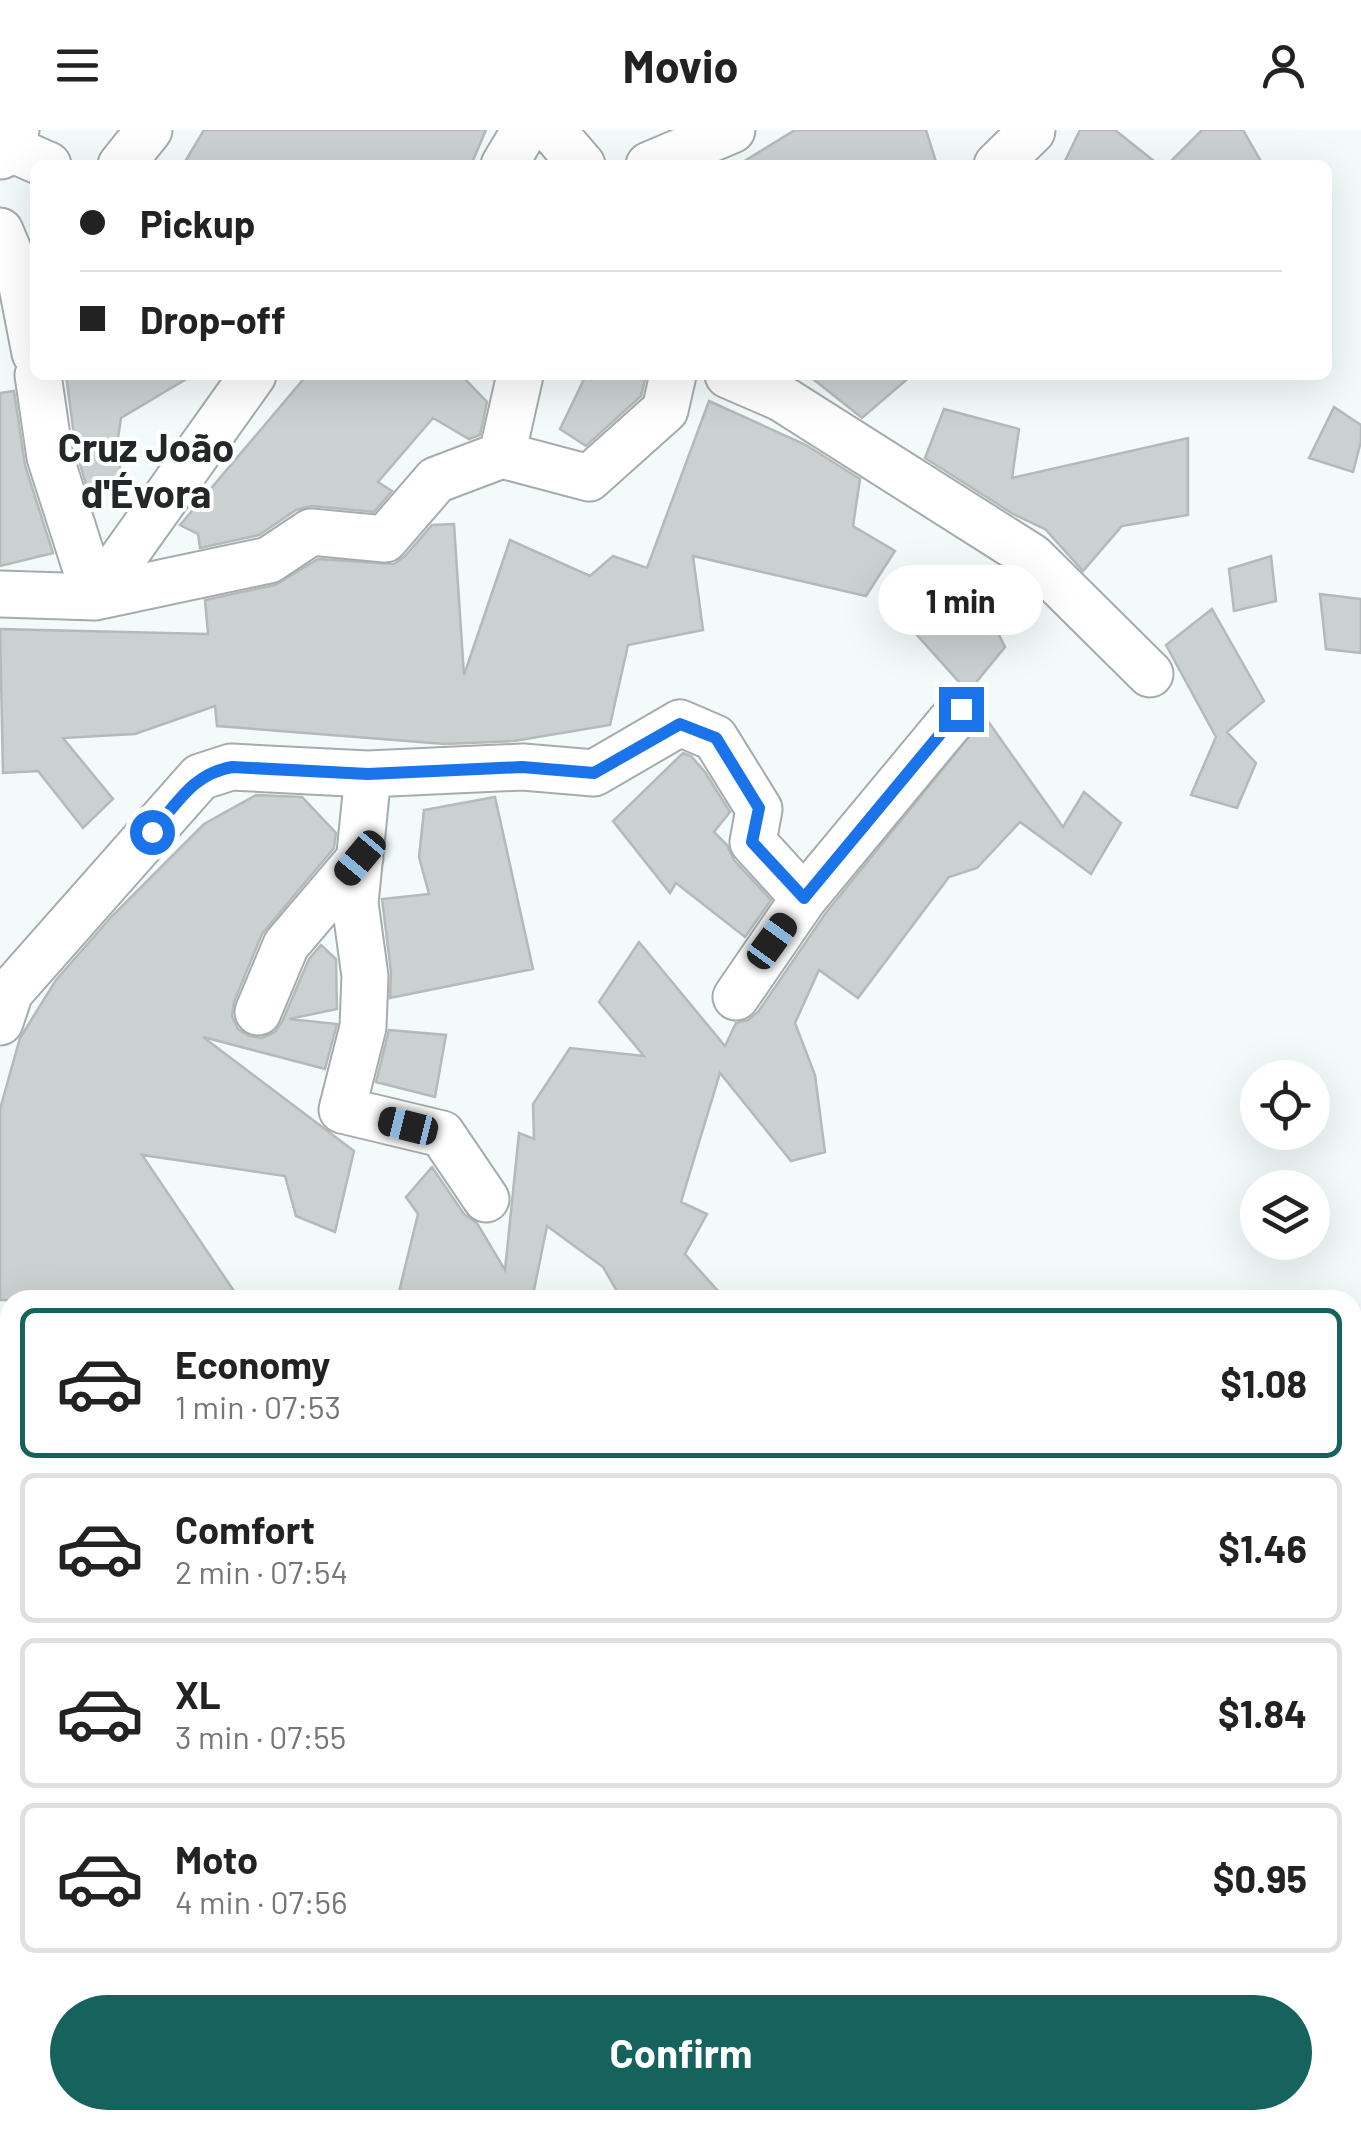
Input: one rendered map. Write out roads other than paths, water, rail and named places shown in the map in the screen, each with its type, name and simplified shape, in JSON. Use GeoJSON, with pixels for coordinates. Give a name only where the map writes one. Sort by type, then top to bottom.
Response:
{"type":"FeatureCollection","features":[{"type":"Feature","properties":{"kind":"street"},"geometry":{"type":"LineString","coordinates":[[124,160],[149,130]]}},
{"type":"Feature","properties":{"kind":"street"},"geometry":{"type":"LineString","coordinates":[[507,160],[525,130]]}},
{"type":"Feature","properties":{"kind":"street"},"geometry":{"type":"LineString","coordinates":[[552,130],[578,160]]}},
{"type":"Feature","properties":{"kind":"street"},"geometry":{"type":"LineString","coordinates":[[661,160],[732,130]]}},
{"type":"Feature","properties":{"kind":"street"},"geometry":{"type":"LineString","coordinates":[[1002,160],[1032,130]]}},
{"type":"Feature","properties":{"kind":"street"},"geometry":{"type":"LineString","coordinates":[[0,232],[21,282],[30,328]]}},
{"type":"Feature","properties":{"kind":"street"},"geometry":{"type":"LineString","coordinates":[[39,380],[50,456],[95,597]]}},
{"type":"Feature","properties":{"kind":"street"},"geometry":{"type":"LineString","coordinates":[[95,597],[249,380]]}},
{"type":"Feature","properties":{"kind":"street"},"geometry":{"type":"LineString","coordinates":[[502,455],[519,380]]}},
{"type":"Feature","properties":{"kind":"street"},"geometry":{"type":"LineString","coordinates":[[0,594],[95,597],[269,560],[311,532],[385,539],[436,480],[502,455],[589,478],[665,410],[672,380]]}},
{"type":"Feature","properties":{"kind":"street"},"geometry":{"type":"LineString","coordinates":[[749,380],[1032,557],[1150,674]]}},
{"type":"Feature","properties":{"kind":"street"},"geometry":{"type":"LineString","coordinates":[[736,997],[804,898],[961,709]]}},
{"type":"Feature","properties":{"kind":"street"},"geometry":{"type":"LineString","coordinates":[[0,1022],[10,992],[200,777],[232,767],[368,774],[522,767],[594,773],[680,724],[716,738],[759,808],[752,842],[804,898]]}},
{"type":"Feature","properties":{"kind":"street"},"geometry":{"type":"LineString","coordinates":[[368,774],[355,904],[364,976],[363,1027],[342,1110],[442,1134],[486,1199]]}},
{"type":"Feature","properties":{"kind":"street"},"geometry":{"type":"LineString","coordinates":[[258,1012],[286,945],[360,858]]}},
{"type":"Feature","properties":{"kind":"district","name":"Cruz João d'Évora"},"geometry":{"type":"Point","coordinates":[146,471]}}]}
